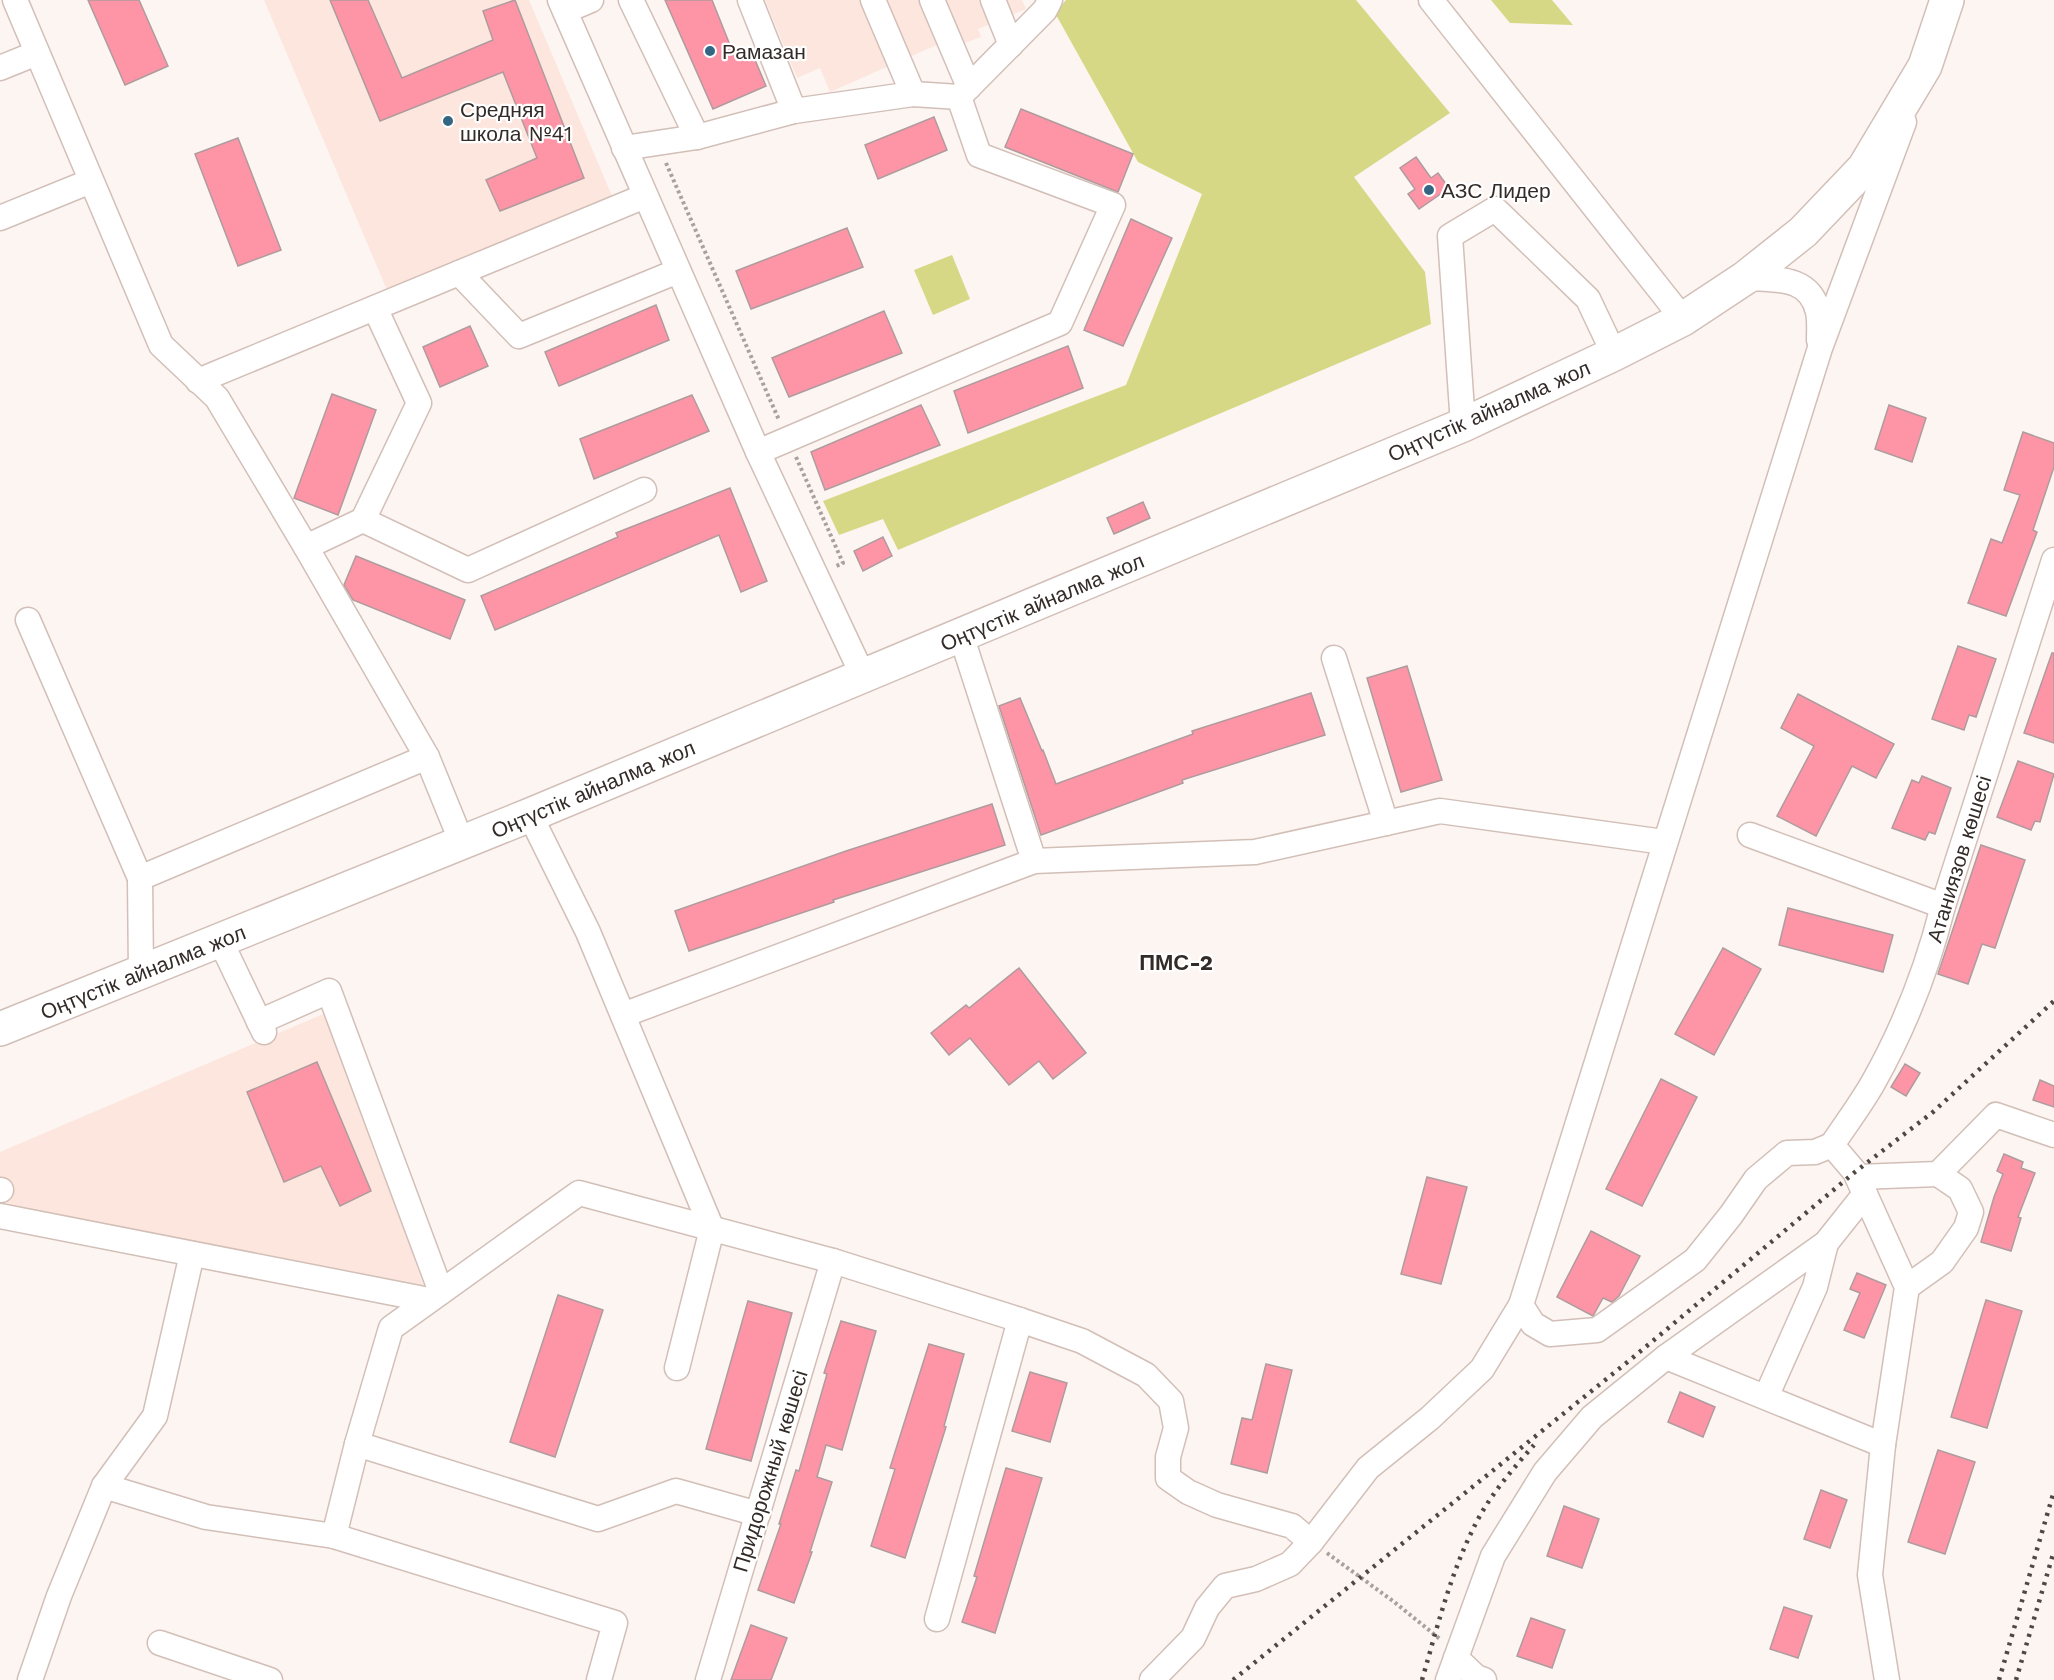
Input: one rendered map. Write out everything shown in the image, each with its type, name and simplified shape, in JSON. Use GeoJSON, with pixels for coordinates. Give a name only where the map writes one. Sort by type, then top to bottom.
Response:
{"type":"FeatureCollection","features":[{"type":"Feature","properties":{"kind":"highway","name":"Оңтүстік айналма жол"},"geometry":{"type":"LineString","coordinates":[[0,1029],[530,815],[1463,425],[1683,319],[1745,278],[1803,232],[1864,168],[1925,66],[1947,0]]}},
{"type":"Feature","properties":{"kind":"street"},"geometry":{"type":"LineString","coordinates":[[15,0],[161,345],[217,399],[306,547],[427,757],[462,843]]}},
{"type":"Feature","properties":{"kind":"street"},"geometry":{"type":"LineString","coordinates":[[591,0],[563,6],[758,452],[863,676]]}},
{"type":"Feature","properties":{"kind":"street"},"geometry":{"type":"LineString","coordinates":[[631,0],[697,137]]}},
{"type":"Feature","properties":{"kind":"street"},"geometry":{"type":"LineString","coordinates":[[750,0],[794,111]]}},
{"type":"Feature","properties":{"kind":"street"},"geometry":{"type":"LineString","coordinates":[[873,0],[913,93]]}},
{"type":"Feature","properties":{"kind":"street"},"geometry":{"type":"LineString","coordinates":[[758,452],[1060,323],[1113,205],[979,155],[964,92],[932,0]]}},
{"type":"Feature","properties":{"kind":"street"},"geometry":{"type":"LineString","coordinates":[[993,0],[1011,45]]}},
{"type":"Feature","properties":{"kind":"street"},"geometry":{"type":"LineString","coordinates":[[624,148],[697,137],[794,111],[913,93],[964,92],[1044,10],[1050,0]]}},
{"type":"Feature","properties":{"kind":"street"},"geometry":{"type":"LineString","coordinates":[[1431,0],[1683,319]]}},
{"type":"Feature","properties":{"kind":"street"},"geometry":{"type":"LineString","coordinates":[[0,68],[38,53]]}},
{"type":"Feature","properties":{"kind":"street"},"geometry":{"type":"LineString","coordinates":[[1152,1680],[1193,1638],[1207,1608],[1226,1586],[1256,1579],[1290,1564],[1311,1542],[1368,1468],[1430,1418],[1482,1369],[1521,1305],[1820,348],[1925,66]]}},
{"type":"Feature","properties":{"kind":"street"},"geometry":{"type":"LineString","coordinates":[[0,218],[91,181]]}},
{"type":"Feature","properties":{"kind":"street"},"geometry":{"type":"LineString","coordinates":[[198,381],[645,196]]}},
{"type":"Feature","properties":{"kind":"street"},"geometry":{"type":"LineString","coordinates":[[1463,425],[1450,237],[1495,209],[1588,299],[1614,354]]}},
{"type":"Feature","properties":{"kind":"street"},"geometry":{"type":"LineString","coordinates":[[459,273],[519,336],[678,271]]}},
{"type":"Feature","properties":{"kind":"street"},"geometry":{"type":"LineString","coordinates":[[1745,278],[1788,280],[1806,288],[1818,310],[1820,348]]}},
{"type":"Feature","properties":{"kind":"street"},"geometry":{"type":"LineString","coordinates":[[306,547],[363,520],[419,403],[375,308]]}},
{"type":"Feature","properties":{"kind":"street"},"geometry":{"type":"LineString","coordinates":[[363,520],[468,570],[644,490]]}},
{"type":"Feature","properties":{"kind":"street","name":"Атаниязов көшесі"},"geometry":{"type":"LineString","coordinates":[[1832,1145],[1873,1083],[1901,1027],[1933,947],[1943,906],[2054,560]]}},
{"type":"Feature","properties":{"kind":"street"},"geometry":{"type":"LineString","coordinates":[[28,620],[140,878],[141,973]]}},
{"type":"Feature","properties":{"kind":"street"},"geometry":{"type":"LineString","coordinates":[[961,635],[1034,861]]}},
{"type":"Feature","properties":{"kind":"street"},"geometry":{"type":"LineString","coordinates":[[1334,658],[1386,823]]}},
{"type":"Feature","properties":{"kind":"street"},"geometry":{"type":"LineString","coordinates":[[140,878],[427,757]]}},
{"type":"Feature","properties":{"kind":"street"},"geometry":{"type":"LineString","coordinates":[[623,1015],[1034,861],[1255,852],[1440,811],[1664,842]]}},
{"type":"Feature","properties":{"kind":"street"},"geometry":{"type":"LineString","coordinates":[[530,815],[588,932],[712,1229],[677,1368]]}},
{"type":"Feature","properties":{"kind":"street"},"geometry":{"type":"LineString","coordinates":[[1750,835],[1943,906]]}},
{"type":"Feature","properties":{"kind":"street"},"geometry":{"type":"LineString","coordinates":[[220,940],[261,1027],[329,991],[435,1296]]}},
{"type":"Feature","properties":{"kind":"street"},"geometry":{"type":"LineString","coordinates":[[1766,1397],[1815,1287],[1826,1243],[1862,1186],[1938,1174],[1996,1115],[2054,1135]]}},
{"type":"Feature","properties":{"kind":"street"},"geometry":{"type":"LineString","coordinates":[[1521,1305],[1533,1324],[1550,1334],[1597,1330],[1695,1260],[1756,1179],[1787,1153],[1815,1152],[1832,1145],[1862,1186],[1907,1287],[1883,1445],[1870,1575],[1887,1680]]}},
{"type":"Feature","properties":{"kind":"street"},"geometry":{"type":"LineString","coordinates":[[1907,1287],[1942,1262],[1966,1228],[1971,1212],[1960,1189],[1938,1174]]}},
{"type":"Feature","properties":{"kind":"street"},"geometry":{"type":"LineString","coordinates":[[334,1536],[357,1444],[391,1328],[579,1193],[833,1261],[1082,1341],[1146,1375],[1171,1401],[1176,1428],[1168,1457],[1168,1478],[1188,1492],[1217,1505],[1292,1526],[1311,1542]]}},
{"type":"Feature","properties":{"kind":"street"},"geometry":{"type":"LineString","coordinates":[[0,1216],[192,1254],[435,1296]]}},
{"type":"Feature","properties":{"kind":"street"},"geometry":{"type":"LineString","coordinates":[[1484,1680],[1452,1669],[1493,1556],[1545,1472],[1593,1417],[1666,1357],[1826,1243]]}},
{"type":"Feature","properties":{"kind":"street"},"geometry":{"type":"LineString","coordinates":[[30,1680],[59,1596],[104,1486],[155,1416],[192,1254]]}},
{"type":"Feature","properties":{"kind":"street","name":"Придорожный көшесі"},"geometry":{"type":"LineString","coordinates":[[708,1680],[833,1261]]}},
{"type":"Feature","properties":{"kind":"street"},"geometry":{"type":"LineString","coordinates":[[937,1619],[1020,1320]]}},
{"type":"Feature","properties":{"kind":"street"},"geometry":{"type":"LineString","coordinates":[[1666,1357],[1883,1445]]}},
{"type":"Feature","properties":{"kind":"street"},"geometry":{"type":"LineString","coordinates":[[357,1444],[598,1519],[676,1491],[758,1514]]}},
{"type":"Feature","properties":{"kind":"street"},"geometry":{"type":"LineString","coordinates":[[104,1486],[206,1517],[334,1536],[615,1623],[599,1680]]}},
{"type":"Feature","properties":{"kind":"street"},"geometry":{"type":"LineString","coordinates":[[160,1642],[270,1680]]}},
{"type":"Feature","properties":{"kind":"path"},"geometry":{"type":"LineString","coordinates":[[657,143],[843,563],[815,575]]}},
{"type":"Feature","properties":{"kind":"path"},"geometry":{"type":"LineString","coordinates":[[1311,1542],[1436,1634],[1452,1669]]}},
{"type":"Feature","properties":{"kind":"shaded area","name":"Средняя школа №41"},"geometry":{"type":"Polygon","coordinates":[[[264,0],[529,0],[612,196],[387,290],[264,0]]]}},
{"type":"Feature","properties":{"kind":"shaded area"},"geometry":{"type":"Polygon","coordinates":[[[765,0],[1022,0],[1026,9],[978,29],[981,37],[952,48],[948,40],[830,92],[820,68],[797,78],[765,0]]]}},
{"type":"Feature","properties":{"kind":"shaded area"},"geometry":{"type":"Polygon","coordinates":[[[328,1012],[426,1293],[10,1211],[0,1186],[0,1152],[328,1012]]]}},
{"type":"Feature","properties":{"kind":"green space"},"geometry":{"type":"Polygon","coordinates":[[[1066,0],[1356,0],[1450,113],[1354,177],[1425,272],[1431,324],[898,550],[883,519],[839,535],[823,501],[1126,385],[1202,194],[1138,162],[1055,13],[1066,0]]]}},
{"type":"Feature","properties":{"kind":"green space"},"geometry":{"type":"Polygon","coordinates":[[[1491,0],[1552,0],[1573,25],[1510,23],[1491,0]]]}},
{"type":"Feature","properties":{"kind":"green space"},"geometry":{"type":"Polygon","coordinates":[[[952,255],[970,299],[933,315],[914,270],[952,255]]]}},
{"type":"Feature","properties":{"kind":"building"},"geometry":{"type":"Polygon","coordinates":[[[88,0],[139,0],[168,66],[125,85],[88,0]]]}},
{"type":"Feature","properties":{"kind":"building"},"geometry":{"type":"Polygon","coordinates":[[[330,0],[368,0],[402,78],[493,40],[483,11],[515,0],[584,178],[500,211],[486,180],[537,158],[503,72],[380,121],[330,0]]]}},
{"type":"Feature","properties":{"kind":"building","name":"Рамазан"},"geometry":{"type":"Polygon","coordinates":[[[665,0],[712,0],[734,55],[750,48],[766,86],[713,109],[665,0]]]}},
{"type":"Feature","properties":{"kind":"building"},"geometry":{"type":"Polygon","coordinates":[[[1021,109],[1133,154],[1118,192],[1005,147],[1021,109]]]}},
{"type":"Feature","properties":{"kind":"building"},"geometry":{"type":"Polygon","coordinates":[[[934,117],[947,150],[878,179],[865,145],[934,117]]]}},
{"type":"Feature","properties":{"kind":"building"},"geometry":{"type":"Polygon","coordinates":[[[238,138],[281,250],[238,266],[195,154],[238,138]]]}},
{"type":"Feature","properties":{"kind":"building"},"geometry":{"type":"Polygon","coordinates":[[[1416,157],[1431,178],[1438,173],[1449,188],[1419,209],[1408,194],[1415,189],[1400,168],[1416,157]]]}},
{"type":"Feature","properties":{"kind":"building"},"geometry":{"type":"Polygon","coordinates":[[[1131,219],[1172,238],[1123,346],[1084,330],[1131,219]]]}},
{"type":"Feature","properties":{"kind":"building"},"geometry":{"type":"Polygon","coordinates":[[[847,228],[863,267],[751,309],[736,271],[847,228]]]}},
{"type":"Feature","properties":{"kind":"building"},"geometry":{"type":"Polygon","coordinates":[[[656,305],[669,340],[559,386],[545,352],[656,305]]]}},
{"type":"Feature","properties":{"kind":"building"},"geometry":{"type":"Polygon","coordinates":[[[884,311],[902,353],[789,397],[772,358],[884,311]]]}},
{"type":"Feature","properties":{"kind":"building"},"geometry":{"type":"Polygon","coordinates":[[[470,326],[488,366],[440,387],[423,347],[470,326]]]}},
{"type":"Feature","properties":{"kind":"building"},"geometry":{"type":"Polygon","coordinates":[[[1068,346],[1083,388],[968,433],[954,391],[1068,346]]]}},
{"type":"Feature","properties":{"kind":"building"},"geometry":{"type":"Polygon","coordinates":[[[332,394],[376,410],[338,515],[294,498],[332,394]]]}},
{"type":"Feature","properties":{"kind":"building"},"geometry":{"type":"Polygon","coordinates":[[[692,395],[709,431],[594,479],[580,439],[692,395]]]}},
{"type":"Feature","properties":{"kind":"building"},"geometry":{"type":"Polygon","coordinates":[[[921,405],[940,445],[825,490],[811,452],[921,405]]]}},
{"type":"Feature","properties":{"kind":"building"},"geometry":{"type":"Polygon","coordinates":[[[1889,405],[1926,418],[1912,462],[1875,449],[1889,405]]]}},
{"type":"Feature","properties":{"kind":"building"},"geometry":{"type":"Polygon","coordinates":[[[2023,432],[2054,443],[2054,467],[2033,530],[2037,532],[2006,616],[1968,603],[1991,539],[2002,543],[2020,495],[2004,490],[2023,432]]]}},
{"type":"Feature","properties":{"kind":"building"},"geometry":{"type":"Polygon","coordinates":[[[730,488],[767,581],[741,592],[719,535],[495,630],[481,596],[618,537],[616,533],[730,488]]]}},
{"type":"Feature","properties":{"kind":"building"},"geometry":{"type":"Polygon","coordinates":[[[1143,502],[1150,518],[1114,534],[1107,518],[1143,502]]]}},
{"type":"Feature","properties":{"kind":"building"},"geometry":{"type":"Polygon","coordinates":[[[883,537],[892,556],[863,571],[854,551],[883,537]]]}},
{"type":"Feature","properties":{"kind":"building"},"geometry":{"type":"Polygon","coordinates":[[[356,556],[465,600],[450,639],[353,600],[344,585],[356,556]]]}},
{"type":"Feature","properties":{"kind":"building"},"geometry":{"type":"Polygon","coordinates":[[[1958,646],[1996,659],[1976,717],[1969,715],[1964,730],[1932,719],[1958,646]]]}},
{"type":"Feature","properties":{"kind":"building"},"geometry":{"type":"Polygon","coordinates":[[[2052,653],[2054,653],[2054,743],[2024,733],[2052,653]]]}},
{"type":"Feature","properties":{"kind":"building"},"geometry":{"type":"Polygon","coordinates":[[[1407,666],[1442,780],[1401,792],[1367,678],[1407,666]]]}},
{"type":"Feature","properties":{"kind":"building"},"geometry":{"type":"Polygon","coordinates":[[[1311,693],[1325,735],[1182,780],[1183,783],[1041,835],[999,706],[1020,698],[1056,784],[1193,734],[1192,731],[1311,693]]]}},
{"type":"Feature","properties":{"kind":"building"},"geometry":{"type":"Polygon","coordinates":[[[1798,694],[1894,744],[1876,778],[1852,766],[1816,836],[1777,816],[1814,746],[1781,728],[1798,694]]]}},
{"type":"Feature","properties":{"kind":"building"},"geometry":{"type":"Polygon","coordinates":[[[2018,761],[2054,774],[2040,822],[2035,821],[2031,830],[1997,817],[2018,761]]]}},
{"type":"Feature","properties":{"kind":"building"},"geometry":{"type":"Polygon","coordinates":[[[1922,776],[1951,788],[1935,834],[1929,832],[1925,840],[1892,828],[1912,780],[1919,783],[1922,776]]]}},
{"type":"Feature","properties":{"kind":"building"},"geometry":{"type":"Polygon","coordinates":[[[992,804],[1005,845],[833,900],[834,902],[689,951],[675,911],[846,851],[992,804]]]}},
{"type":"Feature","properties":{"kind":"building"},"geometry":{"type":"Polygon","coordinates":[[[1981,845],[2025,860],[1995,948],[1982,944],[1968,984],[1938,974],[1981,845]]]}},
{"type":"Feature","properties":{"kind":"building"},"geometry":{"type":"Polygon","coordinates":[[[1788,908],[1893,935],[1883,972],[1779,945],[1788,908]]]}},
{"type":"Feature","properties":{"kind":"building"},"geometry":{"type":"Polygon","coordinates":[[[1723,948],[1761,969],[1714,1055],[1675,1034],[1723,948]]]}},
{"type":"Feature","properties":{"kind":"building"},"geometry":{"type":"Polygon","coordinates":[[[1019,968],[1086,1053],[1053,1079],[1039,1061],[1009,1085],[970,1038],[949,1055],[931,1033],[966,1005],[969,1008],[1019,968]]]}},
{"type":"Feature","properties":{"kind":"building"},"geometry":{"type":"Polygon","coordinates":[[[317,1062],[371,1191],[340,1206],[321,1166],[284,1182],[247,1092],[317,1062]]]}},
{"type":"Feature","properties":{"kind":"building"},"geometry":{"type":"Polygon","coordinates":[[[1905,1064],[1920,1073],[1906,1096],[1891,1087],[1905,1064]]]}},
{"type":"Feature","properties":{"kind":"building"},"geometry":{"type":"Polygon","coordinates":[[[1661,1079],[1697,1097],[1642,1206],[1606,1189],[1661,1079]]]}},
{"type":"Feature","properties":{"kind":"building"},"geometry":{"type":"Polygon","coordinates":[[[2040,1080],[2054,1086],[2054,1107],[2033,1100],[2040,1080]]]}},
{"type":"Feature","properties":{"kind":"building"},"geometry":{"type":"Polygon","coordinates":[[[2004,1154],[2023,1162],[2021,1168],[2035,1173],[2018,1217],[2021,1218],[2011,1251],[1981,1242],[2003,1174],[1997,1171],[2004,1154]]]}},
{"type":"Feature","properties":{"kind":"building"},"geometry":{"type":"Polygon","coordinates":[[[1427,1177],[1467,1187],[1441,1284],[1401,1274],[1427,1177]]]}},
{"type":"Feature","properties":{"kind":"building"},"geometry":{"type":"Polygon","coordinates":[[[1591,1231],[1640,1256],[1619,1296],[1612,1302],[1603,1298],[1593,1316],[1557,1297],[1591,1231]]]}},
{"type":"Feature","properties":{"kind":"building"},"geometry":{"type":"Polygon","coordinates":[[[1857,1273],[1886,1285],[1864,1338],[1844,1330],[1860,1293],[1850,1289],[1857,1273]]]}},
{"type":"Feature","properties":{"kind":"building"},"geometry":{"type":"Polygon","coordinates":[[[558,1295],[603,1310],[555,1457],[510,1442],[558,1295]]]}},
{"type":"Feature","properties":{"kind":"building"},"geometry":{"type":"Polygon","coordinates":[[[1986,1300],[2022,1311],[1987,1428],[1951,1417],[1986,1300]]]}},
{"type":"Feature","properties":{"kind":"building"},"geometry":{"type":"Polygon","coordinates":[[[748,1301],[792,1313],[751,1461],[706,1449],[748,1301]]]}},
{"type":"Feature","properties":{"kind":"building"},"geometry":{"type":"Polygon","coordinates":[[[841,1321],[876,1331],[842,1450],[826,1445],[817,1477],[832,1482],[810,1552],[812,1552],[794,1603],[758,1590],[781,1524],[779,1524],[796,1470],[799,1471],[827,1374],[824,1373],[841,1321]]]}},
{"type":"Feature","properties":{"kind":"building"},"geometry":{"type":"Polygon","coordinates":[[[929,1344],[964,1354],[944,1426],[946,1427],[905,1558],[871,1546],[895,1469],[890,1468],[929,1344]]]}},
{"type":"Feature","properties":{"kind":"building"},"geometry":{"type":"Polygon","coordinates":[[[1266,1364],[1292,1370],[1267,1473],[1231,1464],[1242,1418],[1252,1420],[1266,1364]]]}},
{"type":"Feature","properties":{"kind":"building"},"geometry":{"type":"Polygon","coordinates":[[[1030,1372],[1067,1383],[1050,1442],[1012,1431],[1030,1372]]]}},
{"type":"Feature","properties":{"kind":"building"},"geometry":{"type":"Polygon","coordinates":[[[1680,1392],[1715,1407],[1703,1437],[1668,1422],[1680,1392]]]}},
{"type":"Feature","properties":{"kind":"building"},"geometry":{"type":"Polygon","coordinates":[[[1938,1450],[1975,1462],[1945,1554],[1908,1542],[1938,1450]]]}},
{"type":"Feature","properties":{"kind":"building"},"geometry":{"type":"Polygon","coordinates":[[[1006,1468],[1042,1478],[995,1633],[962,1622],[977,1577],[974,1576],[1006,1468]]]}},
{"type":"Feature","properties":{"kind":"building"},"geometry":{"type":"Polygon","coordinates":[[[1821,1490],[1847,1500],[1830,1548],[1804,1539],[1821,1490]]]}},
{"type":"Feature","properties":{"kind":"building"},"geometry":{"type":"Polygon","coordinates":[[[1564,1506],[1599,1519],[1582,1568],[1547,1556],[1564,1506]]]}},
{"type":"Feature","properties":{"kind":"building"},"geometry":{"type":"Polygon","coordinates":[[[1784,1607],[1812,1616],[1798,1658],[1770,1649],[1784,1607]]]}},
{"type":"Feature","properties":{"kind":"building"},"geometry":{"type":"Polygon","coordinates":[[[1531,1618],[1565,1630],[1552,1668],[1517,1656],[1531,1618]]]}},
{"type":"Feature","properties":{"kind":"building"},"geometry":{"type":"Polygon","coordinates":[[[751,1625],[787,1638],[771,1680],[731,1680],[751,1625]]]}},
{"type":"Feature","properties":{"kind":"railway"},"geometry":{"type":"LineString","coordinates":[[1233,1680],[1630,1360],[1855,1172],[1933,1112],[2054,1001]]}},
{"type":"Feature","properties":{"kind":"railway"},"geometry":{"type":"LineString","coordinates":[[1422,1680],[1451,1583],[1465,1545],[1494,1494],[1534,1445]]}},
{"type":"Feature","properties":{"kind":"railway"},"geometry":{"type":"LineString","coordinates":[[1999,1680],[2054,1491]]}},
{"type":"Feature","properties":{"kind":"railway"},"geometry":{"type":"LineString","coordinates":[[2016,1680],[2054,1551]]}},
{"type":"Feature","properties":{"kind":"place","name":"Рамазан"},"geometry":{"type":"Point","coordinates":[710,51]}},
{"type":"Feature","properties":{"kind":"place","name":"Средняя школа №41"},"geometry":{"type":"Point","coordinates":[448,121]}},
{"type":"Feature","properties":{"kind":"place","name":"АЗС Лидер"},"geometry":{"type":"Point","coordinates":[1429,190]}},
{"type":"Feature","properties":{"kind":"district","name":"ПМС-2"},"geometry":{"type":"Point","coordinates":[1176,962]}}]}
